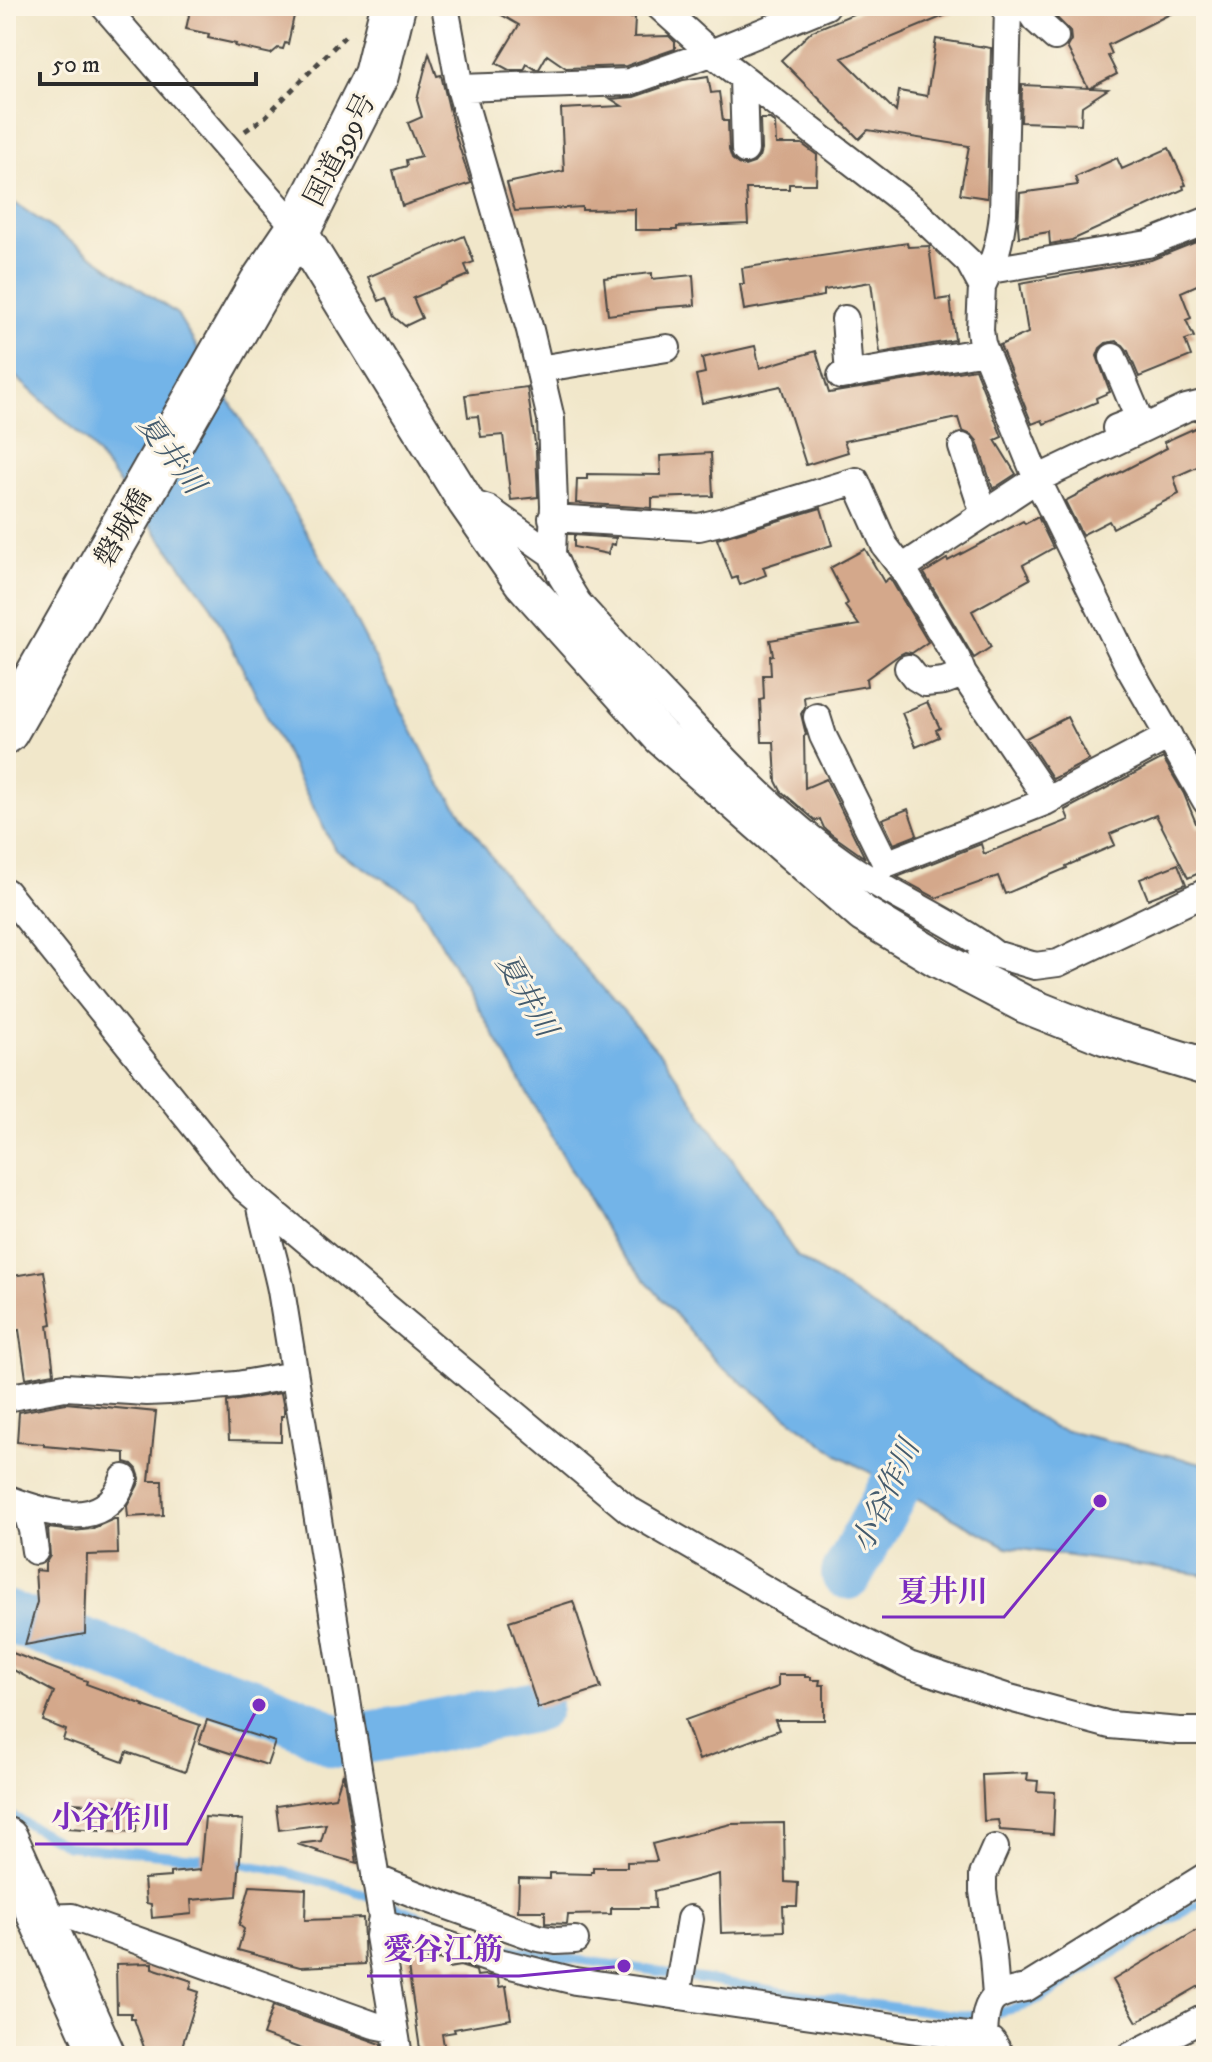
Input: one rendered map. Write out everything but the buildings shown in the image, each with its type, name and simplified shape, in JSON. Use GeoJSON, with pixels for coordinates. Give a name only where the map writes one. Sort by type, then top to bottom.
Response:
{"type":"FeatureCollection","features":[{"type":"Feature","properties":{"kind":"highway","name":"国道399号"},"geometry":{"type":"LineString","coordinates":[[262,283],[298,230],[376,75],[375,15]]}},
{"type":"Feature","properties":{"kind":"highway","name":"磐城橋"},"geometry":{"type":"LineString","coordinates":[[6,731],[262,283]]}},
{"type":"Feature","properties":{"kind":"highway"},"geometry":{"type":"LineString","coordinates":[[6,1840],[103,2056]]}},
{"type":"Feature","properties":{"kind":"street"},"geometry":{"type":"LineString","coordinates":[[104,6],[298,230],[466,502],[522,582],[661,737],[863,914],[938,959],[1026,1005],[1104,1036],[1206,1067]]}},
{"type":"Feature","properties":{"kind":"street"},"geometry":{"type":"LineString","coordinates":[[445,6],[460,88],[530,330],[551,419],[552,554],[562,577],[578,603],[771,805],[843,862],[977,940],[996,955]]}},
{"type":"Feature","properties":{"kind":"street"},"geometry":{"type":"LineString","coordinates":[[659,6],[711,53],[912,208],[986,278]]}},
{"type":"Feature","properties":{"kind":"street"},"geometry":{"type":"LineString","coordinates":[[460,88],[629,82],[711,53],[826,6]]}},
{"type":"Feature","properties":{"kind":"street"},"geometry":{"type":"LineString","coordinates":[[1008,6],[1003,214],[1000,241],[986,278],[980,330],[985,351],[1033,471],[1130,669],[1206,801]]}},
{"type":"Feature","properties":{"kind":"street"},"geometry":{"type":"LineString","coordinates":[[1026,6],[1055,37]]}},
{"type":"Feature","properties":{"kind":"street"},"geometry":{"type":"LineString","coordinates":[[743,78],[745,150]]}},
{"type":"Feature","properties":{"kind":"street"},"geometry":{"type":"LineString","coordinates":[[986,278],[1148,244],[1206,221]]}},
{"type":"Feature","properties":{"kind":"street"},"geometry":{"type":"LineString","coordinates":[[845,319],[845,376],[985,351]]}},
{"type":"Feature","properties":{"kind":"street"},"geometry":{"type":"LineString","coordinates":[[539,369],[667,348]]}},
{"type":"Feature","properties":{"kind":"street"},"geometry":{"type":"LineString","coordinates":[[902,568],[984,514],[1033,471],[1139,419],[1113,357]]}},
{"type":"Feature","properties":{"kind":"street"},"geometry":{"type":"LineString","coordinates":[[1033,471],[1186,408],[1206,403]]}},
{"type":"Feature","properties":{"kind":"street"},"geometry":{"type":"LineString","coordinates":[[962,447],[984,514]]}},
{"type":"Feature","properties":{"kind":"street"},"geometry":{"type":"LineString","coordinates":[[552,518],[699,527],[856,481],[885,546],[902,568],[963,674],[1048,800]]}},
{"type":"Feature","properties":{"kind":"street"},"geometry":{"type":"LineString","coordinates":[[466,502],[488,509],[552,554]]}},
{"type":"Feature","properties":{"kind":"street"},"geometry":{"type":"LineString","coordinates":[[908,668],[925,683],[944,681],[963,674]]}},
{"type":"Feature","properties":{"kind":"street"},"geometry":{"type":"LineString","coordinates":[[817,717],[823,736],[886,864],[1048,800],[1169,736]]}},
{"type":"Feature","properties":{"kind":"street"},"geometry":{"type":"LineString","coordinates":[[6,892],[244,1188],[629,1510],[796,1607],[909,1665],[1006,1697],[1110,1725],[1206,1731]]}},
{"type":"Feature","properties":{"kind":"street"},"geometry":{"type":"LineString","coordinates":[[863,914],[1035,966],[1058,963],[1206,892]]}},
{"type":"Feature","properties":{"kind":"street"},"geometry":{"type":"LineString","coordinates":[[260,1201],[279,1279],[375,1878],[381,1919],[379,1936],[399,2056]]}},
{"type":"Feature","properties":{"kind":"street"},"geometry":{"type":"LineString","coordinates":[[6,1398],[54,1387],[169,1391],[237,1385],[294,1375]]}},
{"type":"Feature","properties":{"kind":"street"},"geometry":{"type":"LineString","coordinates":[[16,1502],[52,1513],[87,1515],[110,1503],[119,1492],[124,1478]]}},
{"type":"Feature","properties":{"kind":"street"},"geometry":{"type":"LineString","coordinates":[[16,1502],[32,1530],[35,1551]]}},
{"type":"Feature","properties":{"kind":"street"},"geometry":{"type":"LineString","coordinates":[[995,1848],[983,1875],[983,1891],[996,1996]]}},
{"type":"Feature","properties":{"kind":"street"},"geometry":{"type":"LineString","coordinates":[[381,1919],[495,1961],[575,1981],[916,2030],[992,2047],[986,2009],[996,1996],[1026,1988],[1206,1876]]}},
{"type":"Feature","properties":{"kind":"street"},"geometry":{"type":"LineString","coordinates":[[375,1878],[538,1938],[575,1940]]}},
{"type":"Feature","properties":{"kind":"street"},"geometry":{"type":"LineString","coordinates":[[41,1918],[72,1917],[374,2025],[394,2029]]}},
{"type":"Feature","properties":{"kind":"street"},"geometry":{"type":"LineString","coordinates":[[677,1996],[690,1919]]}},
{"type":"Feature","properties":{"kind":"street"},"geometry":{"type":"LineString","coordinates":[[1130,2056],[1206,2017]]}},
{"type":"Feature","properties":{"kind":"path"},"geometry":{"type":"LineString","coordinates":[[225,146],[265,117],[375,15]]}},
{"type":"Feature","properties":{"kind":"water"},"geometry":{"type":"Polygon","coordinates":[[[6,197],[177,314],[346,602],[438,780],[508,880],[664,1058],[797,1256],[1054,1428],[1206,1464],[1206,1575],[1007,1547],[838,1455],[719,1365],[614,1244],[415,898],[335,850],[210,604],[87,441],[6,368],[6,197]]]}},
{"type":"Feature","properties":{"kind":"waterway","name":"小谷作川"},"geometry":{"type":"LineString","coordinates":[[847,1574],[900,1477],[919,1420]]}},
{"type":"Feature","properties":{"kind":"waterway","name":"小谷作川"},"geometry":{"type":"LineString","coordinates":[[6,1616],[169,1676],[259,1705],[337,1742],[536,1706]]}},
{"type":"Feature","properties":{"kind":"waterway"},"geometry":{"type":"LineString","coordinates":[[6,1812],[67,1846],[213,1859]]}},
{"type":"Feature","properties":{"kind":"waterway"},"geometry":{"type":"LineString","coordinates":[[228,1861],[286,1872],[352,1890],[499,1946],[541,1955],[814,1997],[958,2015],[992,2014],[1021,2007],[1052,1993],[1206,1899]]}},
{"type":"Feature","properties":{"kind":"place","name":"夏井川"},"geometry":{"type":"Point","coordinates":[1100,1501]}},
{"type":"Feature","properties":{"kind":"place","name":"小谷作川"},"geometry":{"type":"Point","coordinates":[259,1705]}},
{"type":"Feature","properties":{"kind":"place","name":"愛谷江筋"},"geometry":{"type":"Point","coordinates":[624,1966]}}]}
